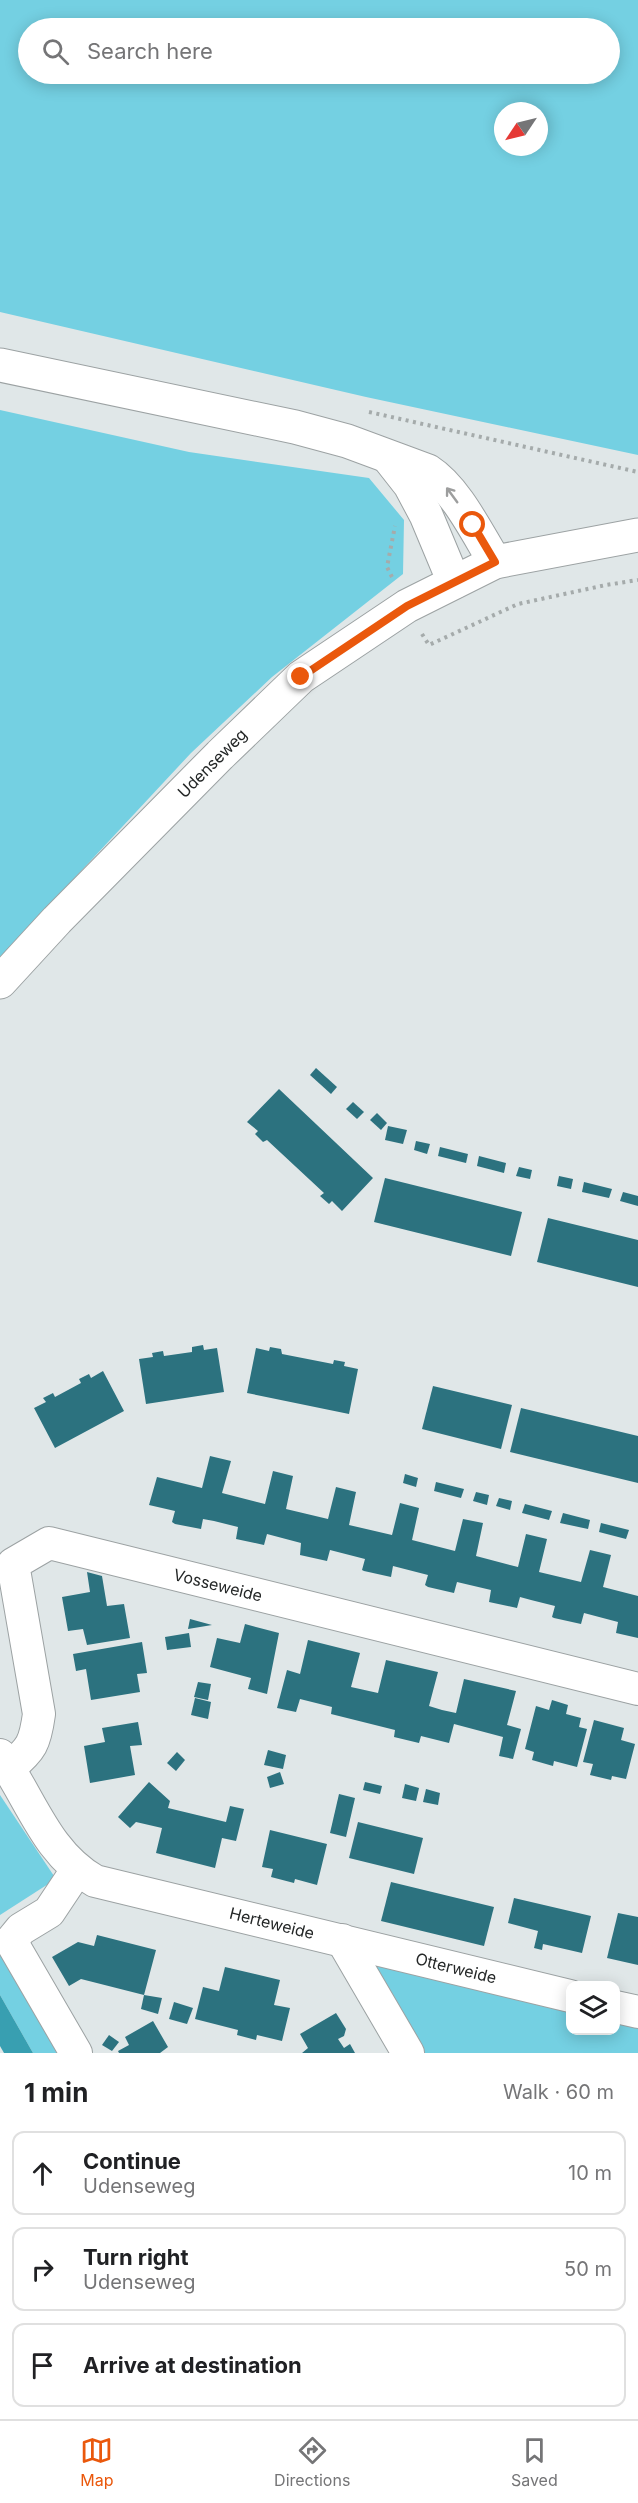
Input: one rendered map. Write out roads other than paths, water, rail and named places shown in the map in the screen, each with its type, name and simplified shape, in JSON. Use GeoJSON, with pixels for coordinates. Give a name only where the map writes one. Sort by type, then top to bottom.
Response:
{"type":"FeatureCollection","features":[{"type":"Feature","properties":{"kind":"main road"},"geometry":{"type":"LineString","coordinates":[[0,365],[295,427],[347,441],[428,471],[439,478],[495,562]]}},
{"type":"Feature","properties":{"kind":"main road"},"geometry":{"type":"LineString","coordinates":[[388,457],[416,495],[454,582]]}},
{"type":"Feature","properties":{"kind":"main road","name":"Udenseweg"},"geometry":{"type":"LineString","coordinates":[[0,982],[265,709],[301,677],[407,606],[495,562],[638,535]]}},
{"type":"Feature","properties":{"kind":"street","name":"Vosseweide"},"geometry":{"type":"LineString","coordinates":[[4,1761],[23,1756],[35,1739],[39,1714],[12,1564],[49,1543],[638,1689]]}},
{"type":"Feature","properties":{"kind":"street"},"geometry":{"type":"LineString","coordinates":[[4,1761],[56,1849],[76,1870],[49,1912],[21,1929],[12,1941],[76,2053]]}},
{"type":"Feature","properties":{"kind":"street","name":"Herteweide"},"geometry":{"type":"LineString","coordinates":[[76,1870],[95,1881],[342,1940]]}},
{"type":"Feature","properties":{"kind":"street"},"geometry":{"type":"LineString","coordinates":[[342,1940],[408,2053]]}},
{"type":"Feature","properties":{"kind":"street","name":"Otterweide"},"geometry":{"type":"LineString","coordinates":[[342,1940],[566,1995]]}},
{"type":"Feature","properties":{"kind":"street"},"geometry":{"type":"LineString","coordinates":[[620,2008],[638,2012]]}}]}
